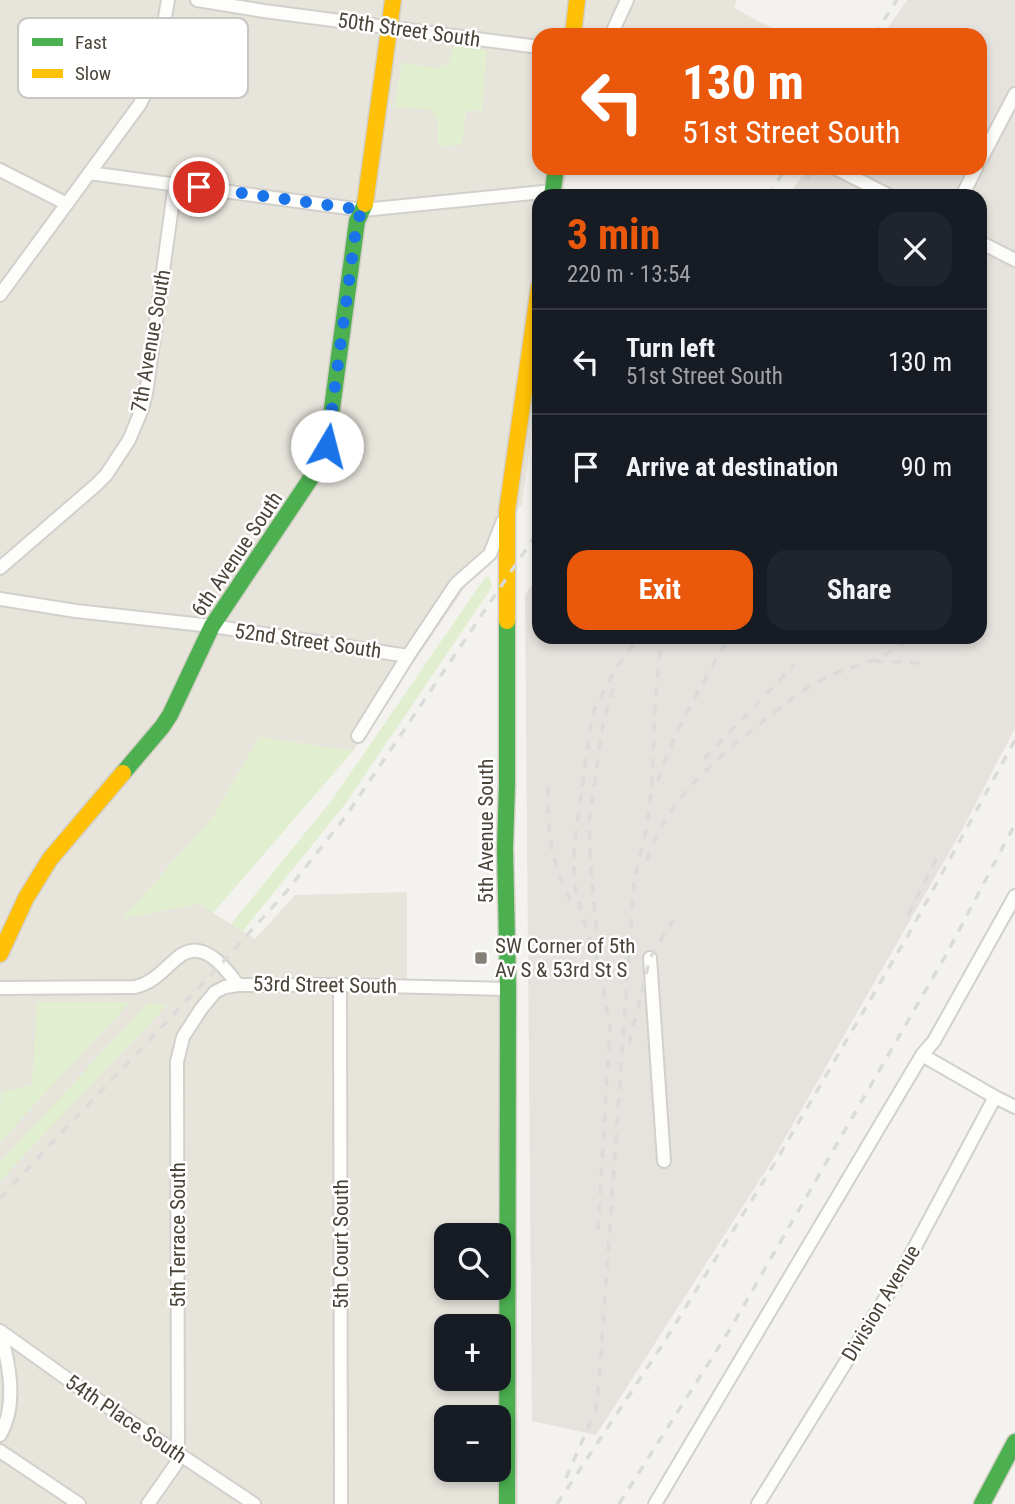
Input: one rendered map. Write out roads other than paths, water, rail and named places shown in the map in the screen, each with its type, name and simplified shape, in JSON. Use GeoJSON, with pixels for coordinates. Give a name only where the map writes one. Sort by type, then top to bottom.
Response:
{"type":"FeatureCollection","features":[{"type":"Feature","properties":{"kind":"street"},"geometry":{"type":"LineString","coordinates":[[165,18],[167,0]]}},
{"type":"Feature","properties":{"kind":"street","name":"50th Street South"},"geometry":{"type":"LineString","coordinates":[[197,0],[532,46]]}},
{"type":"Feature","properties":{"kind":"street","name":"6th Avenue South"},"geometry":{"type":"LineString","coordinates":[[0,954],[20,906],[47,863],[170,715],[212,626],[323,460],[329,433],[357,221],[367,200],[393,0]]}},
{"type":"Feature","properties":{"kind":"street"},"geometry":{"type":"LineString","coordinates":[[574,28],[577,0]]}},
{"type":"Feature","properties":{"kind":"street"},"geometry":{"type":"LineString","coordinates":[[614,28],[627,0]]}},
{"type":"Feature","properties":{"kind":"street"},"geometry":{"type":"LineString","coordinates":[[987,148],[1015,94]]}},
{"type":"Feature","properties":{"kind":"street"},"geometry":{"type":"LineString","coordinates":[[0,295],[144,98]]}},
{"type":"Feature","properties":{"kind":"street"},"geometry":{"type":"LineString","coordinates":[[0,170],[67,204]]}},
{"type":"Feature","properties":{"kind":"street"},"geometry":{"type":"LineString","coordinates":[[89,173],[363,210],[532,195]]}},
{"type":"Feature","properties":{"kind":"street"},"geometry":{"type":"LineString","coordinates":[[849,175],[876,189]]}},
{"type":"Feature","properties":{"kind":"street","name":"7th Avenue South"},"geometry":{"type":"LineString","coordinates":[[0,568],[96,485],[122,452],[136,425],[146,394],[175,184]]}},
{"type":"Feature","properties":{"kind":"street"},"geometry":{"type":"LineString","coordinates":[[987,246],[1015,260]]}},
{"type":"Feature","properties":{"kind":"street","name":"5th Avenue South"},"geometry":{"type":"LineString","coordinates":[[507,1504],[507,511],[532,336]]}},
{"type":"Feature","properties":{"kind":"street"},"geometry":{"type":"LineString","coordinates":[[358,736],[456,584],[490,554],[507,511]]}},
{"type":"Feature","properties":{"kind":"street","name":"52nd Street South"},"geometry":{"type":"LineString","coordinates":[[0,599],[76,611],[212,626],[408,656]]}},
{"type":"Feature","properties":{"kind":"street"},"geometry":{"type":"LineString","coordinates":[[655,1504],[922,1055],[934,1041],[1015,896]]}},
{"type":"Feature","properties":{"kind":"street","name":"53rd Street South"},"geometry":{"type":"LineString","coordinates":[[0,988],[135,987],[159,976],[177,957],[193,951],[209,954],[222,963],[238,985],[508,989]]}},
{"type":"Feature","properties":{"kind":"street"},"geometry":{"type":"LineString","coordinates":[[650,958],[664,1161]]}},
{"type":"Feature","properties":{"kind":"street","name":"5th Terrace South"},"geometry":{"type":"LineString","coordinates":[[148,1504],[176,1464],[178,1453],[177,1062],[183,1037],[201,1009],[215,992],[238,985]]}},
{"type":"Feature","properties":{"kind":"street","name":"5th Court South"},"geometry":{"type":"LineString","coordinates":[[340,985],[341,1504]]}},
{"type":"Feature","properties":{"kind":"street"},"geometry":{"type":"LineString","coordinates":[[922,1055],[1015,1107]]}},
{"type":"Feature","properties":{"kind":"street","name":"Division Avenue"},"geometry":{"type":"LineString","coordinates":[[758,1504],[901,1273],[995,1097]]}},
{"type":"Feature","properties":{"kind":"street"},"geometry":{"type":"LineString","coordinates":[[0,1331],[7,1355],[10,1401],[0,1434]]}},
{"type":"Feature","properties":{"kind":"street","name":"54th Place South"},"geometry":{"type":"LineString","coordinates":[[0,1331],[254,1504]]}},
{"type":"Feature","properties":{"kind":"street"},"geometry":{"type":"LineString","coordinates":[[982,1504],[1015,1442]]}},
{"type":"Feature","properties":{"kind":"street"},"geometry":{"type":"LineString","coordinates":[[0,1451],[79,1504]]}},
{"type":"Feature","properties":{"kind":"railway"},"geometry":{"type":"LineString","coordinates":[[879,28],[897,0]]}},
{"type":"Feature","properties":{"kind":"railway"},"geometry":{"type":"LineString","coordinates":[[772,189],[782,175]]}},
{"type":"Feature","properties":{"kind":"railway"},"geometry":{"type":"LineString","coordinates":[[802,189],[810,175]]}},
{"type":"Feature","properties":{"kind":"railway"},"geometry":{"type":"LineString","coordinates":[[0,1198],[286,892],[346,816],[532,540]]}},
{"type":"Feature","properties":{"kind":"railway"},"geometry":{"type":"LineString","coordinates":[[598,1230],[610,1029],[600,968],[574,883],[574,848],[595,707],[617,667],[634,644]]}},
{"type":"Feature","properties":{"kind":"railway"},"geometry":{"type":"LineString","coordinates":[[566,1478],[596,1409],[634,881],[647,826],[652,783],[660,644]]}},
{"type":"Feature","properties":{"kind":"railway"},"geometry":{"type":"LineString","coordinates":[[658,781],[679,728],[724,644]]}},
{"type":"Feature","properties":{"kind":"railway"},"geometry":{"type":"LineString","coordinates":[[647,861],[655,839],[679,800],[727,751],[812,685],[876,659],[902,644]]}},
{"type":"Feature","properties":{"kind":"railway"},"geometry":{"type":"LineString","coordinates":[[874,661],[921,663]]}},
{"type":"Feature","properties":{"kind":"railway"},"geometry":{"type":"LineString","coordinates":[[704,759],[794,665]]}},
{"type":"Feature","properties":{"kind":"railway"},"geometry":{"type":"LineString","coordinates":[[598,947],[589,822],[602,731],[615,685]]}},
{"type":"Feature","properties":{"kind":"railway"},"geometry":{"type":"LineString","coordinates":[[557,1504],[661,1347],[776,1161],[911,930],[1015,740]]}},
{"type":"Feature","properties":{"kind":"railway"},"geometry":{"type":"LineString","coordinates":[[548,787],[548,819],[555,863],[574,907]]}},
{"type":"Feature","properties":{"kind":"railway"},"geometry":{"type":"LineString","coordinates":[[619,1504],[729,1331],[946,955],[1015,824]]}},
{"type":"Feature","properties":{"kind":"railway"},"geometry":{"type":"LineString","coordinates":[[908,915],[939,853]]}},
{"type":"Feature","properties":{"kind":"railway"},"geometry":{"type":"LineString","coordinates":[[629,1044],[650,958],[673,920]]}},
{"type":"Feature","properties":{"kind":"place","name":"SW Corner of 5th Av S & 53rd St S"},"geometry":{"type":"Point","coordinates":[481,958]}}]}
